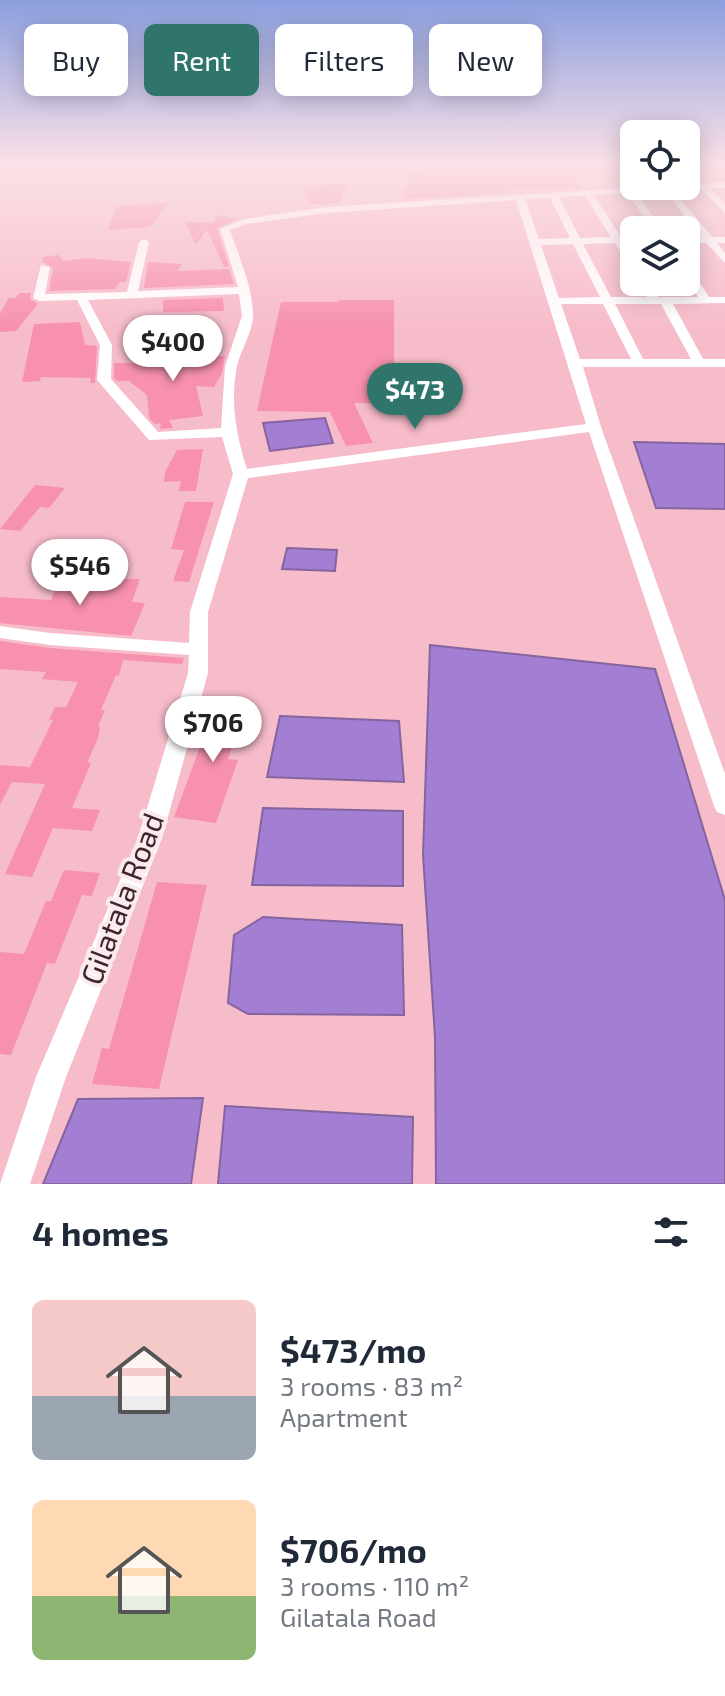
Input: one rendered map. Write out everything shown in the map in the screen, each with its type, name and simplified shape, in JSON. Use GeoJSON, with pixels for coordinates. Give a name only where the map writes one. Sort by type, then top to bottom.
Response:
{"type":"FeatureCollection","features":[{"type":"Feature","properties":{"kind":"street"},"geometry":{"type":"LineString","coordinates":[[253,218],[231,224],[225,229],[244,290],[248,316],[231,366],[228,432],[241,474],[594,427]]}},
{"type":"Feature","properties":{"kind":"street"},"geometry":{"type":"LineString","coordinates":[[527,218],[594,427],[725,806]]}},
{"type":"Feature","properties":{"kind":"street"},"geometry":{"type":"LineString","coordinates":[[564,218],[639,363]]}},
{"type":"Feature","properties":{"kind":"street"},"geometry":{"type":"LineString","coordinates":[[602,218],[619,240]]}},
{"type":"Feature","properties":{"kind":"street"},"geometry":{"type":"LineString","coordinates":[[691,218],[725,260]]}},
{"type":"Feature","properties":{"kind":"street"},"geometry":{"type":"LineString","coordinates":[[535,242],[619,240]]}},
{"type":"Feature","properties":{"kind":"street"},"geometry":{"type":"LineString","coordinates":[[700,240],[725,240]]}},
{"type":"Feature","properties":{"kind":"street"},"geometry":{"type":"LineString","coordinates":[[132,295],[144,242]]}},
{"type":"Feature","properties":{"kind":"street"},"geometry":{"type":"LineString","coordinates":[[45,267],[39,298],[244,290]]}},
{"type":"Feature","properties":{"kind":"street"},"geometry":{"type":"LineString","coordinates":[[700,284],[715,300],[725,318]]}},
{"type":"Feature","properties":{"kind":"street"},"geometry":{"type":"LineString","coordinates":[[656,296],[699,363]]}},
{"type":"Feature","properties":{"kind":"street"},"geometry":{"type":"LineString","coordinates":[[81,297],[106,345],[104,380],[154,437],[228,432]]}},
{"type":"Feature","properties":{"kind":"street"},"geometry":{"type":"LineString","coordinates":[[556,301],[715,300]]}},
{"type":"Feature","properties":{"kind":"street"},"geometry":{"type":"LineString","coordinates":[[575,363],[725,363]]}},
{"type":"Feature","properties":{"kind":"street","name":"Gilatala Road"},"geometry":{"type":"LineString","coordinates":[[14,1184],[51,1077],[150,838],[198,673],[199,612],[241,474]]}},
{"type":"Feature","properties":{"kind":"street"},"geometry":{"type":"LineString","coordinates":[[0,632],[50,639],[198,650]]}},
{"type":"Feature","properties":{"kind":"shaded area"},"geometry":{"type":"Polygon","coordinates":[[[325,418],[333,443],[270,451],[263,423],[325,418]]]}},
{"type":"Feature","properties":{"kind":"shaded area"},"geometry":{"type":"Polygon","coordinates":[[[634,442],[725,444],[725,509],[656,508],[634,442]]]}},
{"type":"Feature","properties":{"kind":"shaded area"},"geometry":{"type":"Polygon","coordinates":[[[287,548],[337,550],[335,571],[282,569],[287,548]]]}},
{"type":"Feature","properties":{"kind":"shaded area"},"geometry":{"type":"Polygon","coordinates":[[[430,645],[655,669],[725,900],[725,1184],[436,1184],[435,1037],[423,855],[430,645]]]}},
{"type":"Feature","properties":{"kind":"shaded area"},"geometry":{"type":"Polygon","coordinates":[[[280,716],[399,721],[404,782],[267,777],[280,716]]]}},
{"type":"Feature","properties":{"kind":"shaded area"},"geometry":{"type":"Polygon","coordinates":[[[263,808],[403,811],[403,886],[252,885],[263,808]]]}},
{"type":"Feature","properties":{"kind":"shaded area"},"geometry":{"type":"Polygon","coordinates":[[[263,917],[402,925],[404,1015],[248,1014],[228,1003],[234,935],[263,917]]]}},
{"type":"Feature","properties":{"kind":"shaded area"},"geometry":{"type":"Polygon","coordinates":[[[203,1098],[191,1184],[43,1184],[78,1099],[203,1098]]]}},
{"type":"Feature","properties":{"kind":"shaded area"},"geometry":{"type":"Polygon","coordinates":[[[225,1106],[413,1117],[412,1184],[218,1184],[225,1106]]]}},
{"type":"Feature","properties":{"kind":"building"},"geometry":{"type":"Polygon","coordinates":[[[112,218],[157,218],[150,227],[108,230],[112,218]]]}},
{"type":"Feature","properties":{"kind":"building"},"geometry":{"type":"Polygon","coordinates":[[[216,218],[237,219],[217,228],[229,267],[224,267],[207,230],[196,245],[185,222],[214,222],[216,218]]]}},
{"type":"Feature","properties":{"kind":"building"},"geometry":{"type":"Polygon","coordinates":[[[59,255],[63,261],[87,258],[131,262],[126,282],[120,282],[115,289],[49,291],[53,268],[43,262],[43,257],[59,255]]]}},
{"type":"Feature","properties":{"kind":"building"},"geometry":{"type":"Polygon","coordinates":[[[148,262],[182,264],[177,271],[229,269],[234,284],[144,288],[148,262]]]}},
{"type":"Feature","properties":{"kind":"building"},"geometry":{"type":"Polygon","coordinates":[[[20,293],[31,293],[30,299],[38,304],[16,331],[0,332],[0,313],[9,298],[15,298],[20,293]]]}},
{"type":"Feature","properties":{"kind":"building"},"geometry":{"type":"Polygon","coordinates":[[[223,298],[224,311],[163,312],[163,300],[223,298]]]}},
{"type":"Feature","properties":{"kind":"building"},"geometry":{"type":"Polygon","coordinates":[[[394,300],[394,403],[354,403],[373,443],[346,446],[330,412],[257,411],[281,302],[394,300]]]}},
{"type":"Feature","properties":{"kind":"building"},"geometry":{"type":"Polygon","coordinates":[[[80,322],[85,345],[97,346],[95,383],[90,383],[91,378],[41,377],[40,381],[22,382],[34,324],[80,322]]]}},
{"type":"Feature","properties":{"kind":"building"},"geometry":{"type":"Polygon","coordinates":[[[206,349],[220,349],[218,356],[225,356],[222,373],[214,387],[196,386],[203,416],[169,420],[173,428],[160,429],[161,423],[155,424],[149,418],[147,395],[129,381],[114,378],[114,363],[153,363],[160,353],[204,354],[206,349]]]}},
{"type":"Feature","properties":{"kind":"building"},"geometry":{"type":"Polygon","coordinates":[[[203,449],[196,491],[179,491],[181,481],[164,482],[165,472],[177,450],[203,449]]]}},
{"type":"Feature","properties":{"kind":"building"},"geometry":{"type":"Polygon","coordinates":[[[35,485],[65,488],[49,508],[40,507],[20,531],[0,529],[35,485]]]}},
{"type":"Feature","properties":{"kind":"building"},"geometry":{"type":"Polygon","coordinates":[[[185,502],[214,502],[189,582],[173,581],[184,550],[171,549],[185,502]]]}},
{"type":"Feature","properties":{"kind":"building"},"geometry":{"type":"Polygon","coordinates":[[[59,579],[140,579],[132,602],[145,603],[131,636],[0,623],[0,597],[51,600],[59,579]]]}},
{"type":"Feature","properties":{"kind":"building"},"geometry":{"type":"Polygon","coordinates":[[[0,641],[184,658],[182,664],[123,660],[119,676],[116,675],[101,710],[105,710],[98,726],[98,738],[87,763],[91,763],[72,808],[100,810],[92,831],[53,828],[32,877],[5,874],[45,784],[12,782],[0,805],[0,765],[30,767],[53,720],[49,720],[55,707],[66,707],[78,682],[42,679],[46,672],[0,669],[0,641]]]}},
{"type":"Feature","properties":{"kind":"building"},"geometry":{"type":"Polygon","coordinates":[[[208,703],[252,708],[247,724],[241,723],[228,759],[238,760],[216,823],[174,817],[210,720],[201,719],[208,703]]]}},
{"type":"Feature","properties":{"kind":"building"},"geometry":{"type":"Polygon","coordinates":[[[64,870],[100,873],[92,896],[82,895],[55,964],[47,963],[11,1055],[0,1054],[0,952],[24,954],[46,901],[51,901],[64,870]]]}},
{"type":"Feature","properties":{"kind":"building"},"geometry":{"type":"Polygon","coordinates":[[[157,882],[207,885],[159,1089],[92,1084],[102,1048],[109,1049],[157,882]]]}}]}
